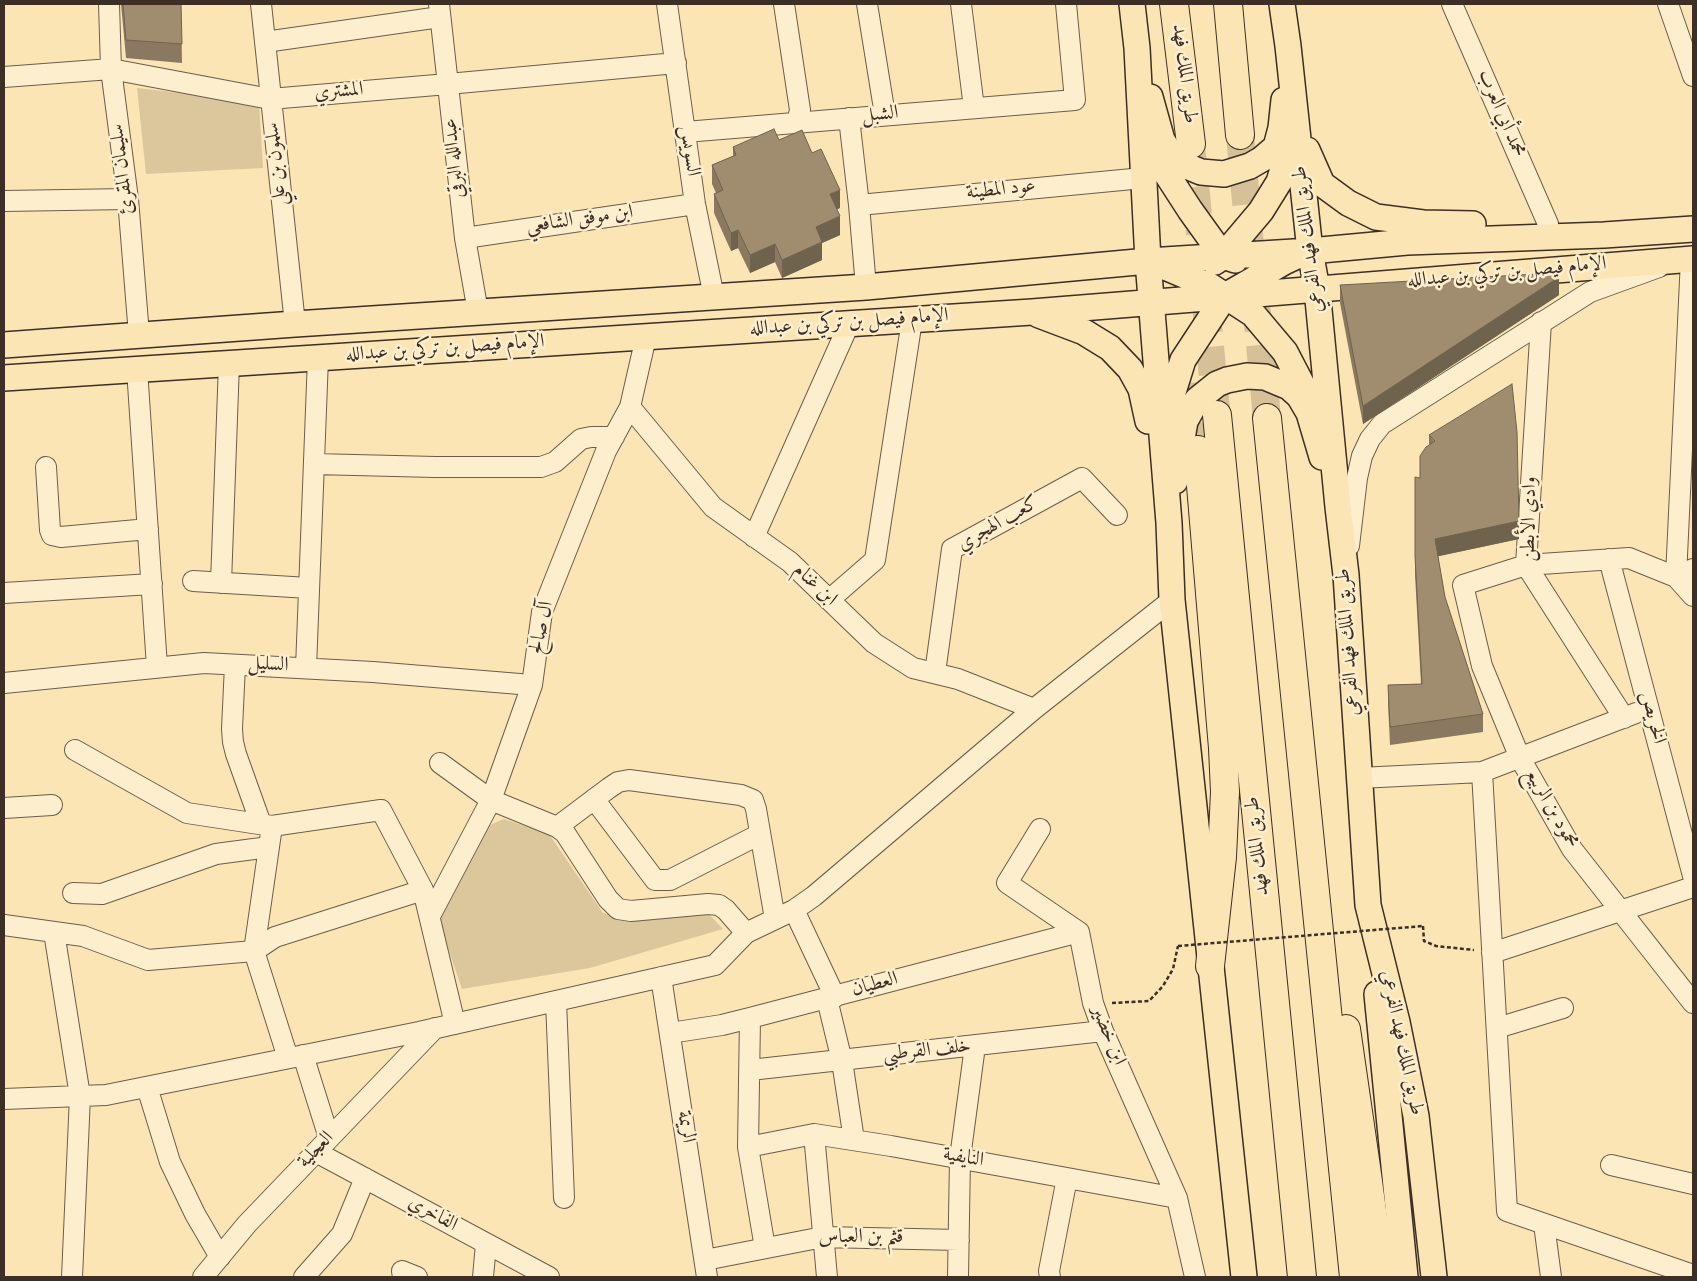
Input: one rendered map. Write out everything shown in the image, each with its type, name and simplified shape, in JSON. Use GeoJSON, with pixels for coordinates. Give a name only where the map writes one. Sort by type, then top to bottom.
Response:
{"type":"FeatureCollection","features":[{"type":"Feature","properties":{"kind":"highway","name":"طريق الملك فهد"},"geometry":{"type":"LineString","coordinates":[[1174,4],[1191,144]]}},
{"type":"Feature","properties":{"kind":"highway"},"geometry":{"type":"LineString","coordinates":[[1228,4],[1240,135]]}},
{"type":"Feature","properties":{"kind":"highway","name":"طريق الملك فهد"},"geometry":{"type":"LineString","coordinates":[[1217,416],[1302,1277]]}},
{"type":"Feature","properties":{"kind":"highway"},"geometry":{"type":"LineString","coordinates":[[1266,418],[1354,1277]]}},
{"type":"Feature","properties":{"kind":"highway"},"geometry":{"type":"LineString","coordinates":[[1198,450],[1225,792],[1222,857],[1210,966]]}},
{"type":"Feature","properties":{"kind":"highway"},"geometry":{"type":"LineString","coordinates":[[1295,707],[1322,872],[1381,1277]]}},
{"type":"Feature","properties":{"kind":"main road"},"geometry":{"type":"LineString","coordinates":[[1132,4],[1150,133],[1157,159],[1190,210],[1223,256],[1317,289]]}},
{"type":"Feature","properties":{"kind":"main road","name":"طريق الملك فهد الفرعي"},"geometry":{"type":"LineString","coordinates":[[1282,4],[1310,250],[1317,289],[1346,575],[1368,905],[1397,1022],[1416,1116],[1434,1277]]}},
{"type":"Feature","properties":{"kind":"main road"},"geometry":{"type":"LineString","coordinates":[[1137,48],[1162,140],[1168,150],[1189,167],[1201,172],[1224,174],[1250,166],[1262,159],[1276,146],[1281,128],[1288,46]]}},
{"type":"Feature","properties":{"kind":"main road"},"geometry":{"type":"LineString","coordinates":[[1288,46],[1308,154],[1322,184],[1348,203],[1376,217],[1423,223],[1548,224],[1604,235]]}},
{"type":"Feature","properties":{"kind":"main road"},"geometry":{"type":"LineString","coordinates":[[1151,303],[1194,278],[1223,256],[1261,211],[1279,182],[1286,159],[1288,135],[1288,46]]}},
{"type":"Feature","properties":{"kind":"main road"},"geometry":{"type":"LineString","coordinates":[[1137,48],[1148,261],[1169,524],[1172,600],[1244,1277]]}},
{"type":"Feature","properties":{"kind":"main road","name":"الإمام فيصل بن تركي بن عبدالله"},"geometry":{"type":"LineString","coordinates":[[4,345],[866,287],[1148,261],[1407,242],[1604,235],[1693,229]]}},
{"type":"Feature","properties":{"kind":"main road"},"geometry":{"type":"LineString","coordinates":[[1169,524],[1173,392],[1183,360],[1225,296],[1284,262],[1310,250]]}},
{"type":"Feature","properties":{"kind":"main road","name":"الإمام فيصل بن تركي بن عبدالله"},"geometry":{"type":"LineString","coordinates":[[4,378],[1032,312],[1687,259]]}},
{"type":"Feature","properties":{"kind":"main road"},"geometry":{"type":"LineString","coordinates":[[1148,261],[1210,286],[1253,314],[1285,352],[1314,408],[1338,507]]}},
{"type":"Feature","properties":{"kind":"main road"},"geometry":{"type":"LineString","coordinates":[[1032,312],[1084,332],[1110,348],[1130,369],[1141,389],[1169,524]]}},
{"type":"Feature","properties":{"kind":"main road"},"geometry":{"type":"LineString","coordinates":[[1169,524],[1185,421],[1197,400],[1217,384],[1247,376],[1276,380],[1289,387],[1299,396],[1309,413],[1338,507]]}},
{"type":"Feature","properties":{"kind":"main road"},"geometry":{"type":"LineString","coordinates":[[1368,905],[1405,1277]]}},
{"type":"Feature","properties":{"kind":"main road"},"geometry":{"type":"LineString","coordinates":[[1231,1153],[1262,1277]]}},
{"type":"Feature","properties":{"kind":"street","name":"سليمان المقرئ"},"geometry":{"type":"LineString","coordinates":[[109,4],[111,69],[128,199],[139,335]]}},
{"type":"Feature","properties":{"kind":"street","name":"سلمون بن علي"},"geometry":{"type":"LineString","coordinates":[[262,4],[270,99],[295,324]]}},
{"type":"Feature","properties":{"kind":"street","name":"السويس"},"geometry":{"type":"LineString","coordinates":[[668,4],[695,204],[714,297]]}},
{"type":"Feature","properties":{"kind":"street"},"geometry":{"type":"LineString","coordinates":[[784,4],[800,110],[797,122]]}},
{"type":"Feature","properties":{"kind":"street"},"geometry":{"type":"LineString","coordinates":[[867,4],[885,115]]}},
{"type":"Feature","properties":{"kind":"street"},"geometry":{"type":"LineString","coordinates":[[961,4],[974,108]]}},
{"type":"Feature","properties":{"kind":"street","name":"الشبل"},"geometry":{"type":"LineString","coordinates":[[686,132],[1075,100],[1066,4]]}},
{"type":"Feature","properties":{"kind":"street","name":"محمد أبي العرب"},"geometry":{"type":"LineString","coordinates":[[1452,4],[1548,224]]}},
{"type":"Feature","properties":{"kind":"street"},"geometry":{"type":"LineString","coordinates":[[1668,4],[1686,33],[1693,76]]}},
{"type":"Feature","properties":{"kind":"street"},"geometry":{"type":"LineString","coordinates":[[265,42],[439,10]]}},
{"type":"Feature","properties":{"kind":"street","name":"عبدالله البرقي"},"geometry":{"type":"LineString","coordinates":[[439,10],[465,238],[478,312]]}},
{"type":"Feature","properties":{"kind":"street","name":"المشتري"},"geometry":{"type":"LineString","coordinates":[[4,77],[111,69],[270,99],[676,62]]}},
{"type":"Feature","properties":{"kind":"street"},"geometry":{"type":"LineString","coordinates":[[849,118],[866,287]]}},
{"type":"Feature","properties":{"kind":"street","name":"عود المطينة"},"geometry":{"type":"LineString","coordinates":[[859,205],[1143,178]]}},
{"type":"Feature","properties":{"kind":"street"},"geometry":{"type":"LineString","coordinates":[[4,201],[128,199]]}},
{"type":"Feature","properties":{"kind":"street","name":"ابن موفق الشافعي"},"geometry":{"type":"LineString","coordinates":[[465,238],[695,204]]}},
{"type":"Feature","properties":{"kind":"street"},"geometry":{"type":"LineString","coordinates":[[1346,575],[1357,478],[1362,456],[1370,439],[1382,424],[1590,292],[1687,259],[1685,573],[1693,596]]}},
{"type":"Feature","properties":{"kind":"street"},"geometry":{"type":"LineString","coordinates":[[829,600],[875,560],[912,320]]}},
{"type":"Feature","properties":{"kind":"street","name":"وادي الأبطن"},"geometry":{"type":"LineString","coordinates":[[1541,322],[1526,565],[1624,718]]}},
{"type":"Feature","properties":{"kind":"street"},"geometry":{"type":"LineString","coordinates":[[754,537],[849,324]]}},
{"type":"Feature","properties":{"kind":"street","name":"آل صالح"},"geometry":{"type":"LineString","coordinates":[[430,916],[491,800],[532,685],[542,612],[606,451],[630,407],[646,337]]}},
{"type":"Feature","properties":{"kind":"street"},"geometry":{"type":"LineString","coordinates":[[306,668],[318,358]]}},
{"type":"Feature","properties":{"kind":"street"},"geometry":{"type":"LineString","coordinates":[[221,583],[229,363]]}},
{"type":"Feature","properties":{"kind":"street"},"geometry":{"type":"LineString","coordinates":[[138,369],[157,667]]}},
{"type":"Feature","properties":{"kind":"street","name":"ابن غنام"},"geometry":{"type":"LineString","coordinates":[[630,407],[713,507],[790,562],[874,643],[913,668],[958,679],[1034,709]]}},
{"type":"Feature","properties":{"kind":"street"},"geometry":{"type":"LineString","coordinates":[[314,464],[435,467],[541,466],[555,462],[581,439],[614,437]]}},
{"type":"Feature","properties":{"kind":"street"},"geometry":{"type":"LineString","coordinates":[[46,467],[50,530],[52,535],[61,537],[148,529]]}},
{"type":"Feature","properties":{"kind":"street","name":"كعب الهجري"},"geometry":{"type":"LineString","coordinates":[[935,674],[952,549],[1082,478],[1117,515]]}},
{"type":"Feature","properties":{"kind":"street"},"geometry":{"type":"LineString","coordinates":[[1526,565],[1629,558],[1685,573]]}},
{"type":"Feature","properties":{"kind":"street","name":"الخريص"},"geometry":{"type":"LineString","coordinates":[[1610,559],[1693,876]]}},
{"type":"Feature","properties":{"kind":"street","name":"محمود بن الربيع"},"geometry":{"type":"LineString","coordinates":[[1526,565],[1463,585],[1482,666],[1520,758],[1572,848],[1693,1003]]}},
{"type":"Feature","properties":{"kind":"street"},"geometry":{"type":"LineString","coordinates":[[193,581],[310,588]]}},
{"type":"Feature","properties":{"kind":"street"},"geometry":{"type":"LineString","coordinates":[[4,593],[152,584]]}},
{"type":"Feature","properties":{"kind":"street"},"geometry":{"type":"LineString","coordinates":[[4,1099],[106,1095],[455,1024],[715,965],[746,933],[794,910],[814,896],[1034,709],[1172,600]]}},
{"type":"Feature","properties":{"kind":"street","name":"السليل"},"geometry":{"type":"LineString","coordinates":[[4,683],[204,663],[373,672],[532,685]]}},
{"type":"Feature","properties":{"kind":"street"},"geometry":{"type":"LineString","coordinates":[[235,665],[233,742],[236,754],[267,825],[269,847],[254,951],[295,1057],[323,1145]]}},
{"type":"Feature","properties":{"kind":"street"},"geometry":{"type":"LineString","coordinates":[[1359,778],[1482,772],[1649,709]]}},
{"type":"Feature","properties":{"kind":"street"},"geometry":{"type":"LineString","coordinates":[[75,750],[187,813],[267,825],[381,810],[424,890],[455,1024]]}},
{"type":"Feature","properties":{"kind":"street"},"geometry":{"type":"LineString","coordinates":[[440,762],[491,800],[557,827],[564,833],[608,899],[618,908],[631,911],[708,904],[719,906],[726,910],[746,933]]}},
{"type":"Feature","properties":{"kind":"street"},"geometry":{"type":"LineString","coordinates":[[1482,772],[1507,1211],[1673,1273],[1693,1275]]}},
{"type":"Feature","properties":{"kind":"street"},"geometry":{"type":"LineString","coordinates":[[557,827],[618,782],[629,780],[741,795],[753,800],[775,919]]}},
{"type":"Feature","properties":{"kind":"street"},"geometry":{"type":"LineString","coordinates":[[594,799],[655,880],[670,880],[760,834]]}},
{"type":"Feature","properties":{"kind":"street"},"geometry":{"type":"LineString","coordinates":[[4,808],[52,805]]}},
{"type":"Feature","properties":{"kind":"street"},"geometry":{"type":"LineString","coordinates":[[1040,829],[1007,883],[1080,932]]}},
{"type":"Feature","properties":{"kind":"street"},"geometry":{"type":"LineString","coordinates":[[73,893],[102,894],[216,854],[269,847]]}},
{"type":"Feature","properties":{"kind":"street"},"geometry":{"type":"LineString","coordinates":[[1492,953],[1693,887]]}},
{"type":"Feature","properties":{"kind":"street"},"geometry":{"type":"LineString","coordinates":[[4,925],[83,936],[148,960],[254,951],[275,937],[424,890]]}},
{"type":"Feature","properties":{"kind":"street"},"geometry":{"type":"LineString","coordinates":[[794,910],[831,998],[854,1140]]}},
{"type":"Feature","properties":{"kind":"street"},"geometry":{"type":"LineString","coordinates":[[54,932],[80,1096],[72,1277]]}},
{"type":"Feature","properties":{"kind":"street","name":"العطيان"},"geometry":{"type":"LineString","coordinates":[[670,1033],[722,1025],[1080,932]]}},
{"type":"Feature","properties":{"kind":"street","name":"ابن خضير"},"geometry":{"type":"LineString","coordinates":[[1080,932],[1093,1003],[1103,1031],[1177,1198],[1195,1277]]}},
{"type":"Feature","properties":{"kind":"street","name":"الريمة"},"geometry":{"type":"LineString","coordinates":[[661,977],[706,1268]]}},
{"type":"Feature","properties":{"kind":"street"},"geometry":{"type":"LineString","coordinates":[[556,1001],[564,1198]]}},
{"type":"Feature","properties":{"kind":"street"},"geometry":{"type":"LineString","coordinates":[[1497,1028],[1562,1008]]}},
{"type":"Feature","properties":{"kind":"street"},"geometry":{"type":"LineString","coordinates":[[750,1018],[748,1146],[764,1248]]}},
{"type":"Feature","properties":{"kind":"street","name":"العجلية"},"geometry":{"type":"LineString","coordinates":[[203,1277],[247,1224],[435,1028]]}},
{"type":"Feature","properties":{"kind":"street","name":"خلف القرطبي"},"geometry":{"type":"LineString","coordinates":[[750,1070],[1103,1031]]}},
{"type":"Feature","properties":{"kind":"street"},"geometry":{"type":"LineString","coordinates":[[958,1277],[960,1158],[975,1046]]}},
{"type":"Feature","properties":{"kind":"street"},"geometry":{"type":"LineString","coordinates":[[147,1087],[170,1162],[195,1214],[220,1257]]}},
{"type":"Feature","properties":{"kind":"street"},"geometry":{"type":"LineString","coordinates":[[814,1134],[827,1277]]}},
{"type":"Feature","properties":{"kind":"street","name":"النايفية"},"geometry":{"type":"LineString","coordinates":[[748,1146],[814,1134],[960,1158],[1177,1198]]}},
{"type":"Feature","properties":{"kind":"street","name":"الفاخري"},"geometry":{"type":"LineString","coordinates":[[323,1145],[365,1178],[549,1277]]}},
{"type":"Feature","properties":{"kind":"street"},"geometry":{"type":"LineString","coordinates":[[1611,1164],[1693,1184]]}},
{"type":"Feature","properties":{"kind":"street"},"geometry":{"type":"LineString","coordinates":[[304,1277],[342,1234],[365,1178]]}},
{"type":"Feature","properties":{"kind":"street"},"geometry":{"type":"LineString","coordinates":[[1050,1277],[1049,1271],[1066,1178]]}},
{"type":"Feature","properties":{"kind":"street"},"geometry":{"type":"LineString","coordinates":[[1544,1224],[1551,1277]]}},
{"type":"Feature","properties":{"kind":"street","name":"قثم بن العباس"},"geometry":{"type":"LineString","coordinates":[[706,1268],[764,1248],[823,1237],[959,1240]]}},
{"type":"Feature","properties":{"kind":"street"},"geometry":{"type":"LineString","coordinates":[[483,1277],[486,1244]]}},
{"type":"Feature","properties":{"kind":"street"},"geometry":{"type":"LineString","coordinates":[[403,1277],[402,1271],[417,1277]]}},
{"type":"Feature","properties":{"kind":"path"},"geometry":{"type":"LineString","coordinates":[[1093,1003],[1122,1004],[1149,1001],[1163,986],[1173,969],[1178,946],[1423,926],[1424,941],[1436,946],[1492,953]]}},
{"type":"Feature","properties":{"kind":"shaded area"},"geometry":{"type":"Polygon","coordinates":[[[137,88],[259,102],[263,168],[146,174],[137,88]]]}},
{"type":"Feature","properties":{"kind":"shaded area"},"geometry":{"type":"Polygon","coordinates":[[[504,819],[549,834],[603,913],[628,919],[709,914],[723,929],[590,968],[462,989],[439,922],[490,825],[504,819]]]}},
{"type":"Feature","properties":{"kind":"building"},"geometry":{"type":"Polygon","coordinates":[[[123,4],[181,4],[182,44],[126,40],[123,4]]]}},
{"type":"Feature","properties":{"kind":"building"},"geometry":{"type":"Polygon","coordinates":[[[774,129],[779,140],[802,130],[812,153],[821,149],[840,190],[830,194],[840,216],[816,227],[822,242],[782,260],[775,244],[750,255],[738,230],[731,233],[714,194],[723,190],[712,165],[736,155],[733,147],[774,129]]]}},
{"type":"Feature","properties":{"kind":"building"},"geometry":{"type":"Polygon","coordinates":[[[1556,273],[1559,277],[1363,406],[1340,285],[1556,273]]]}},
{"type":"Feature","properties":{"kind":"building"},"geometry":{"type":"Polygon","coordinates":[[[1512,384],[1517,432],[1519,521],[1435,539],[1445,597],[1483,714],[1390,727],[1388,685],[1422,684],[1415,556],[1415,477],[1420,478],[1420,456],[1426,447],[1435,441],[1429,435],[1512,384]]]}},
{"type":"Feature","properties":{"kind":"tunnel"},"geometry":{"type":"LineString","coordinates":[[1240,135],[1250,245]]}},
{"type":"Feature","properties":{"kind":"tunnel"},"geometry":{"type":"LineString","coordinates":[[1191,145],[1200,234]]}},
{"type":"Feature","properties":{"kind":"tunnel"},"geometry":{"type":"LineString","coordinates":[[1256,303],[1267,418]]}},
{"type":"Feature","properties":{"kind":"tunnel"},"geometry":{"type":"LineString","coordinates":[[1206,305],[1216,409]]}},
{"type":"Feature","properties":{"kind":"tunnel"},"geometry":{"type":"LineString","coordinates":[[1198,450],[1202,383]]}}]}
